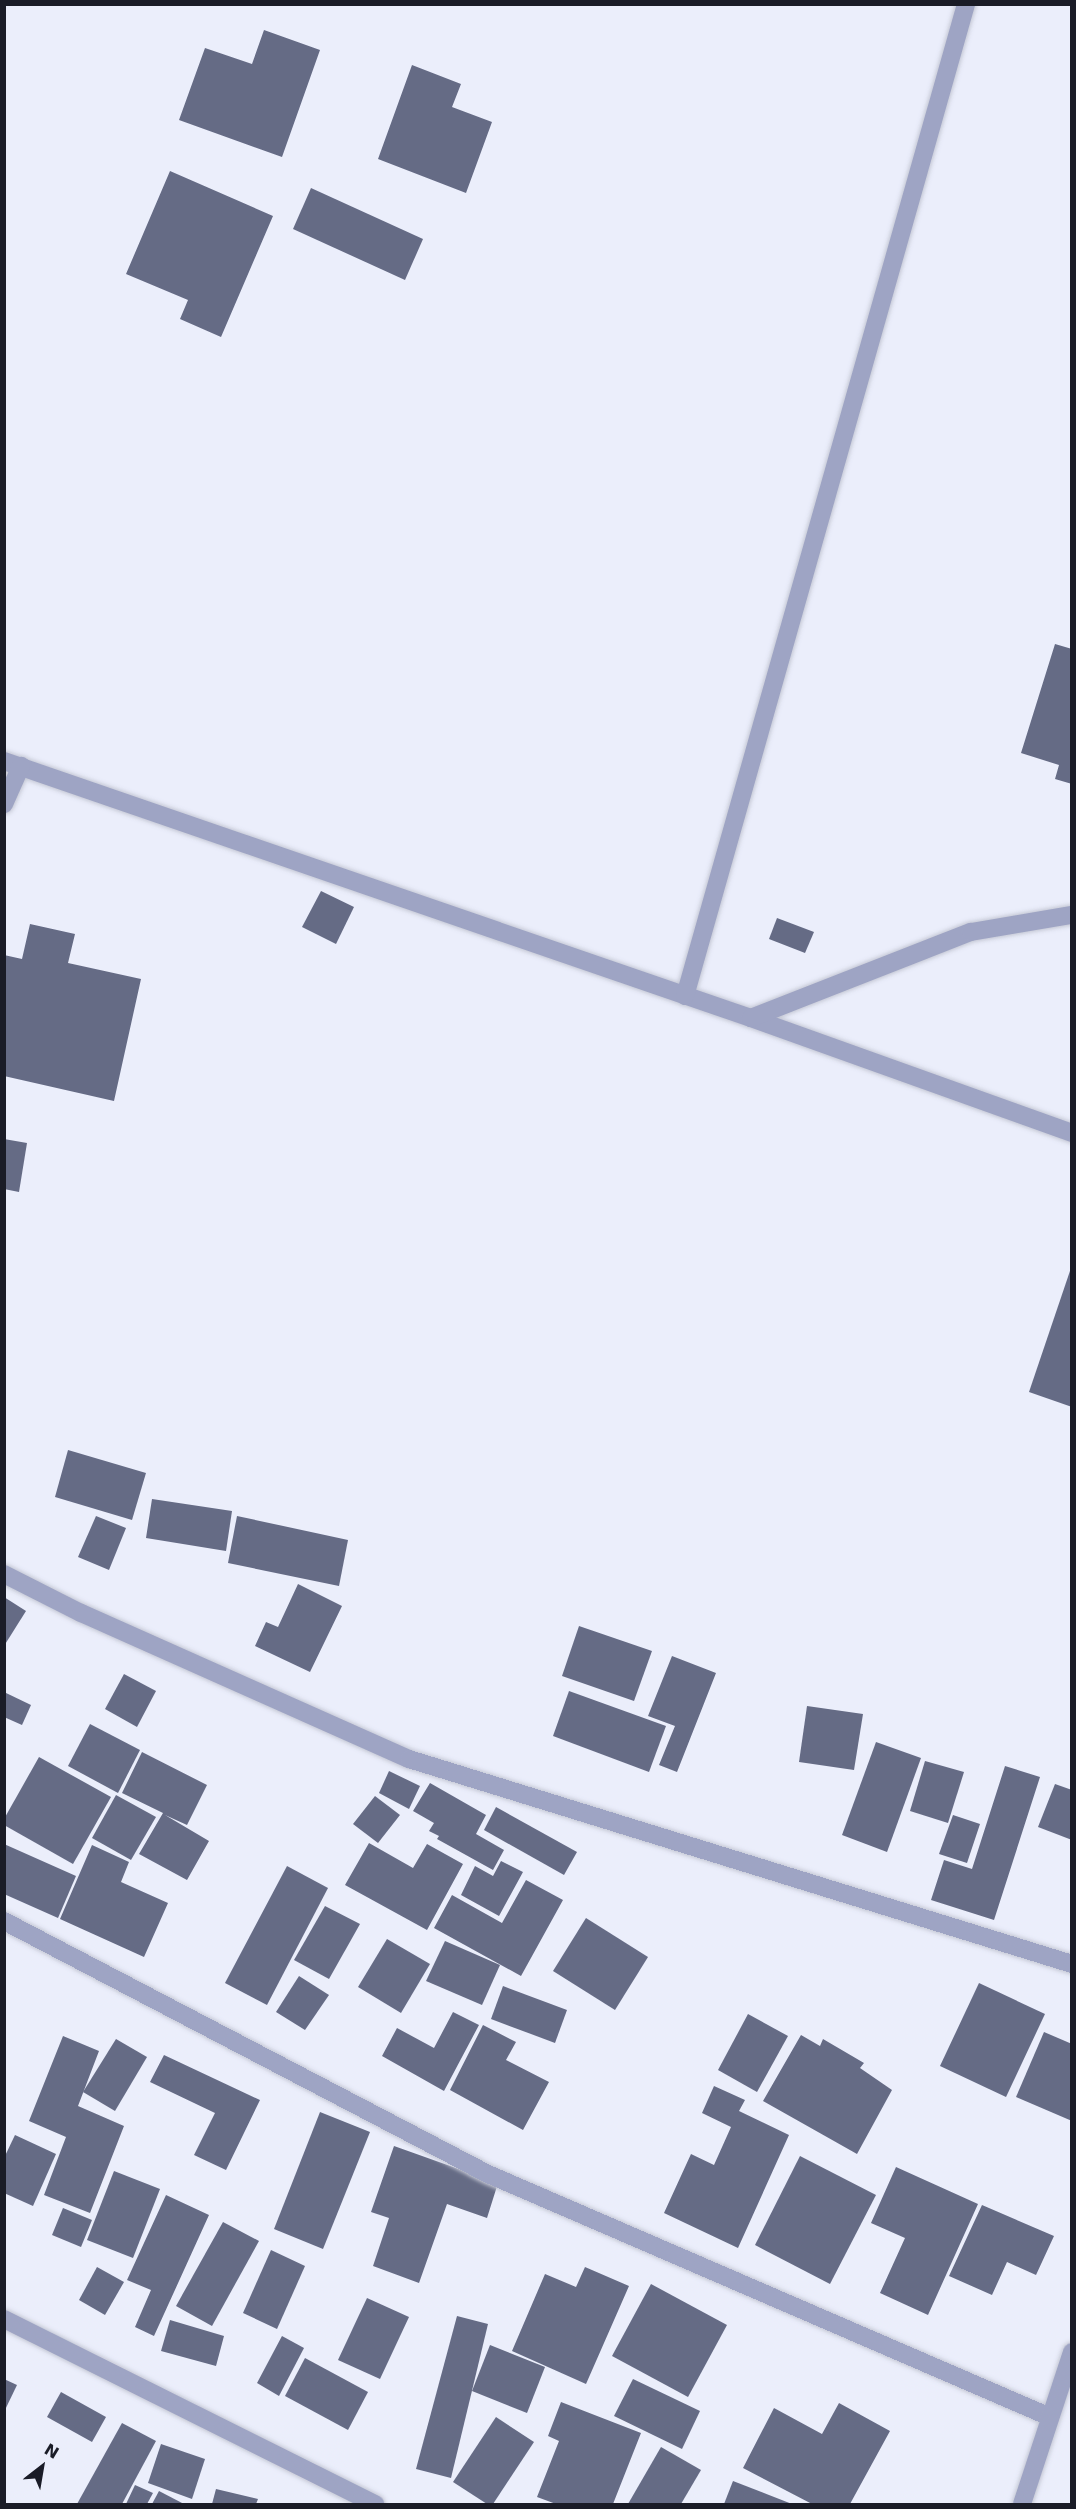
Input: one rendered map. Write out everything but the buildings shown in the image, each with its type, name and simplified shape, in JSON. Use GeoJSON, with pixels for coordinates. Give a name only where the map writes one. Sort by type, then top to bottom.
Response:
{"type":"FeatureCollection","features":[{"type":"Feature","properties":{"kind":"street"},"geometry":{"type":"LineString","coordinates":[[685,996],[966,4]]}},
{"type":"Feature","properties":{"kind":"street"},"geometry":{"type":"LineString","coordinates":[[4,804],[13,764],[751,1018],[1071,1133]]}},
{"type":"Feature","properties":{"kind":"street"},"geometry":{"type":"LineString","coordinates":[[751,1018],[971,932],[1071,915]]}},
{"type":"Feature","properties":{"kind":"street"},"geometry":{"type":"LineString","coordinates":[[4,1574],[81,1613],[409,1759],[1071,1964]]}},
{"type":"Feature","properties":{"kind":"street"},"geometry":{"type":"LineString","coordinates":[[4,1921],[488,2174],[1050,2417]]}},
{"type":"Feature","properties":{"kind":"street"},"geometry":{"type":"LineString","coordinates":[[4,2319],[375,2505]]}},
{"type":"Feature","properties":{"kind":"street"},"geometry":{"type":"LineString","coordinates":[[1022,2505],[1071,2352]]}}]}
